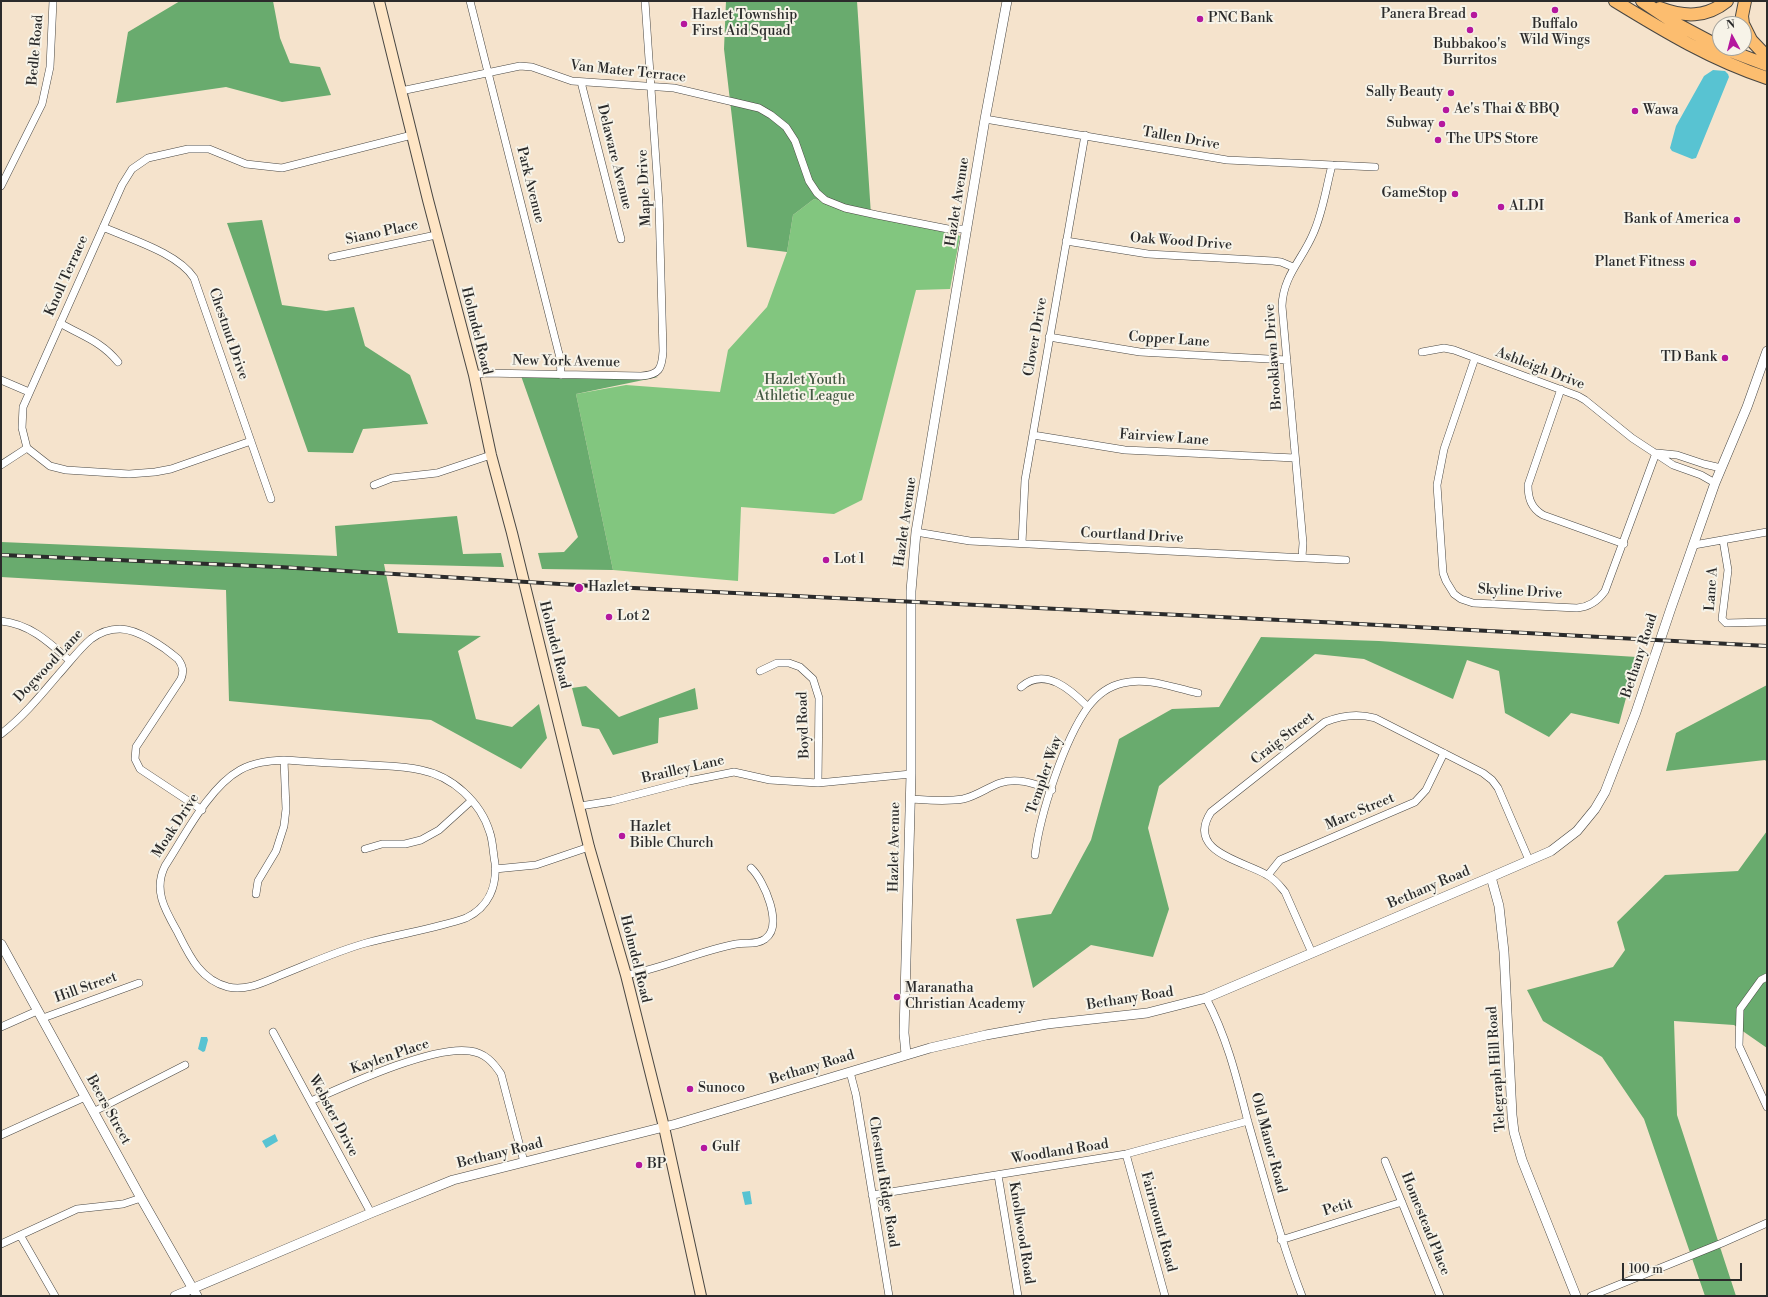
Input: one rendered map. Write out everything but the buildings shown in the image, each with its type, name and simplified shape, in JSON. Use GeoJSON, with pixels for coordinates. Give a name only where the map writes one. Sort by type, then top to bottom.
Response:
{"type":"FeatureCollection","features":[{"type":"Feature","properties":{"kind":"highway"},"geometry":{"type":"LineString","coordinates":[[1615,1],[1671,35],[1713,57],[1767,78]]}},
{"type":"Feature","properties":{"kind":"highway"},"geometry":{"type":"LineString","coordinates":[[1644,2],[1672,12],[1687,15],[1708,12],[1726,1]]}},
{"type":"Feature","properties":{"kind":"highway"},"geometry":{"type":"LineString","coordinates":[[1742,16],[1745,1]]}},
{"type":"Feature","properties":{"kind":"highway"},"geometry":{"type":"LineString","coordinates":[[1644,2],[1673,22],[1712,43]]}},
{"type":"Feature","properties":{"kind":"highway"},"geometry":{"type":"LineString","coordinates":[[1752,41],[1767,57]]}},
{"type":"Feature","properties":{"kind":"highway"},"geometry":{"type":"LineString","coordinates":[[1743,56],[1767,65]]}},
{"type":"Feature","properties":{"kind":"main road","name":"Holmdel Road"},"geometry":{"type":"LineString","coordinates":[[379,1],[436,235],[474,375],[491,454],[512,532],[589,847],[626,975],[664,1127],[702,1296]]}},
{"type":"Feature","properties":{"kind":"street","name":"Bedle Road"},"geometry":{"type":"LineString","coordinates":[[1,186],[42,104],[50,67],[53,1]]}},
{"type":"Feature","properties":{"kind":"street","name":"Park Avenue"},"geometry":{"type":"LineString","coordinates":[[470,1],[560,358],[561,375]]}},
{"type":"Feature","properties":{"kind":"street","name":"Maple Drive"},"geometry":{"type":"LineString","coordinates":[[645,1],[659,205],[663,361],[657,372]]}},
{"type":"Feature","properties":{"kind":"street","name":"Hazlet Avenue"},"geometry":{"type":"LineString","coordinates":[[906,1054],[904,1033],[911,774],[911,591],[916,532],[985,119],[1007,1]]}},
{"type":"Feature","properties":{"kind":"street","name":"Van Mater Terrace"},"geometry":{"type":"LineString","coordinates":[[401,91],[488,72],[525,66],[560,78],[581,82],[674,88],[746,104],[759,108],[786,127],[792,136],[813,187],[817,193],[832,203],[877,215],[948,230],[967,229]]}},
{"type":"Feature","properties":{"kind":"street","name":"Delaware Avenue"},"geometry":{"type":"LineString","coordinates":[[581,82],[621,239]]}},
{"type":"Feature","properties":{"kind":"street","name":"Tallen Drive"},"geometry":{"type":"LineString","coordinates":[[985,119],[1226,160],[1375,167]]}},
{"type":"Feature","properties":{"kind":"street","name":"Knoll Terrace"},"geometry":{"type":"LineString","coordinates":[[27,448],[21,418],[29,392],[127,175],[140,163],[156,156],[188,149],[202,148],[216,151],[246,164],[282,168],[412,135]]}},
{"type":"Feature","properties":{"kind":"street","name":"Clover Drive"},"geometry":{"type":"LineString","coordinates":[[1022,543],[1025,480],[1085,135]]}},
{"type":"Feature","properties":{"kind":"street","name":"Brooklawn Drive"},"geometry":{"type":"LineString","coordinates":[[1302,557],[1303,543],[1282,296],[1293,267],[1306,248],[1314,232],[1332,165]]}},
{"type":"Feature","properties":{"kind":"street","name":"Chestnut Drive"},"geometry":{"type":"LineString","coordinates":[[103,227],[173,258],[190,272],[198,284],[271,499]]}},
{"type":"Feature","properties":{"kind":"street","name":"Siano Place"},"geometry":{"type":"LineString","coordinates":[[332,257],[436,235]]}},
{"type":"Feature","properties":{"kind":"street","name":"Oak Wood Drive"},"geometry":{"type":"LineString","coordinates":[[1066,241],[1148,254],[1273,261],[1281,262],[1293,267]]}},
{"type":"Feature","properties":{"kind":"street"},"geometry":{"type":"LineString","coordinates":[[60,324],[100,344],[109,351],[118,362]]}},
{"type":"Feature","properties":{"kind":"street","name":"Copper Lane"},"geometry":{"type":"LineString","coordinates":[[1049,337],[1140,352],[1287,360]]}},
{"type":"Feature","properties":{"kind":"street","name":"Ashleigh Drive"},"geometry":{"type":"LineString","coordinates":[[1422,352],[1444,348],[1454,350],[1561,389],[1585,400],[1632,438],[1673,465],[1701,475],[1715,483]]}},
{"type":"Feature","properties":{"kind":"street","name":"Bethany Road"},"geometry":{"type":"LineString","coordinates":[[175,1296],[194,1292],[371,1213],[453,1180],[664,1127],[906,1054],[986,1035],[1048,1024],[1147,1013],[1206,998],[1491,878],[1551,851],[1568,839],[1591,815],[1605,792],[1636,712],[1715,483],[1747,407],[1767,351]]}},
{"type":"Feature","properties":{"kind":"street","name":"Skyline Drive"},"geometry":{"type":"LineString","coordinates":[[1475,358],[1444,449],[1438,473],[1438,499],[1443,573],[1452,590],[1461,599],[1473,603],[1577,608],[1588,606],[1597,601],[1605,591],[1624,544],[1656,453]]}},
{"type":"Feature","properties":{"kind":"street","name":"New York Avenue"},"geometry":{"type":"LineString","coordinates":[[474,375],[485,373],[641,376],[653,375],[657,372]]}},
{"type":"Feature","properties":{"kind":"street"},"geometry":{"type":"LineString","coordinates":[[1,380],[29,392]]}},
{"type":"Feature","properties":{"kind":"street"},"geometry":{"type":"LineString","coordinates":[[1561,389],[1528,485],[1530,501],[1533,507],[1543,515],[1624,544]]}},
{"type":"Feature","properties":{"kind":"street","name":"Fairview Lane"},"geometry":{"type":"LineString","coordinates":[[1033,435],[1125,450],[1295,458]]}},
{"type":"Feature","properties":{"kind":"street"},"geometry":{"type":"LineString","coordinates":[[1,465],[27,448],[39,459],[54,468],[140,474],[171,469],[251,441]]}},
{"type":"Feature","properties":{"kind":"street","name":"Ashleigh Drive"},"geometry":{"type":"LineString","coordinates":[[1656,453],[1677,455],[1721,468]]}},
{"type":"Feature","properties":{"kind":"street"},"geometry":{"type":"LineString","coordinates":[[374,484],[392,478],[437,473],[491,454]]}},
{"type":"Feature","properties":{"kind":"street","name":"Courtland Drive"},"geometry":{"type":"LineString","coordinates":[[916,532],[970,541],[1346,560]]}},
{"type":"Feature","properties":{"kind":"street"},"geometry":{"type":"LineString","coordinates":[[1694,545],[1767,532]]}},
{"type":"Feature","properties":{"kind":"street","name":"Lane A"},"geometry":{"type":"LineString","coordinates":[[1723,540],[1728,570],[1722,619],[1726,623],[1767,622]]}},
{"type":"Feature","properties":{"kind":"street"},"geometry":{"type":"LineString","coordinates":[[1,621],[18,624],[33,631],[48,641],[70,661]]}},
{"type":"Feature","properties":{"kind":"street","name":"Dogwood Lane"},"geometry":{"type":"LineString","coordinates":[[1,734],[20,716],[92,639],[106,631],[119,629],[130,630],[140,634],[178,659],[183,668],[181,679],[136,747],[135,759],[140,769],[202,810]]}},
{"type":"Feature","properties":{"kind":"street","name":"Boyd Road"},"geometry":{"type":"LineString","coordinates":[[760,671],[777,663],[789,663],[800,667],[813,679],[819,698],[818,783]]}},
{"type":"Feature","properties":{"kind":"street"},"geometry":{"type":"LineString","coordinates":[[1021,687],[1028,682],[1037,679],[1052,680],[1069,690],[1088,707]]}},
{"type":"Feature","properties":{"kind":"street","name":"Templer Way"},"geometry":{"type":"LineString","coordinates":[[1035,855],[1037,837],[1068,743],[1088,707],[1106,690],[1128,682],[1160,683],[1198,693]]}},
{"type":"Feature","properties":{"kind":"street","name":"Craig Street"},"geometry":{"type":"LineString","coordinates":[[1312,953],[1285,892],[1278,884],[1268,875],[1216,851],[1210,845],[1205,834],[1207,819],[1211,812],[1320,726],[1338,717],[1355,715],[1368,716],[1380,720],[1483,773],[1492,780],[1498,788],[1529,860]]}},
{"type":"Feature","properties":{"kind":"street","name":"Marc Street"},"geometry":{"type":"LineString","coordinates":[[1268,875],[1280,860],[1415,802],[1426,790],[1444,753]]}},
{"type":"Feature","properties":{"kind":"street"},"geometry":{"type":"LineString","coordinates":[[256,894],[258,881],[276,851],[284,826],[286,809],[284,760]]}},
{"type":"Feature","properties":{"kind":"street","name":"Moak Drive"},"geometry":{"type":"LineString","coordinates":[[284,760],[421,770],[437,775],[455,784],[484,818],[490,832],[495,869],[494,887],[488,900],[480,910],[466,918],[351,948],[251,987],[230,987],[211,979],[196,966],[163,906],[160,897],[160,882],[163,870],[202,810],[223,782],[240,769],[260,762],[284,760]]}},
{"type":"Feature","properties":{"kind":"street","name":"Brailley Lane"},"geometry":{"type":"LineString","coordinates":[[580,806],[612,801],[689,781],[734,772],[770,780],[818,783],[911,774]]}},
{"type":"Feature","properties":{"kind":"street"},"geometry":{"type":"LineString","coordinates":[[910,799],[961,799],[974,795],[1000,783],[1012,780],[1028,782],[1052,790]]}},
{"type":"Feature","properties":{"kind":"street"},"geometry":{"type":"LineString","coordinates":[[365,849],[382,844],[405,844],[422,840],[439,830],[471,801]]}},
{"type":"Feature","properties":{"kind":"street"},"geometry":{"type":"LineString","coordinates":[[495,869],[536,865],[589,847]]}},
{"type":"Feature","properties":{"kind":"street"},"geometry":{"type":"LineString","coordinates":[[626,975],[646,971],[733,945],[759,943],[765,940],[772,931],[774,921],[763,883],[758,874],[751,868]]}},
{"type":"Feature","properties":{"kind":"street","name":"Telegraph Hill Road"},"geometry":{"type":"LineString","coordinates":[[1491,878],[1500,906],[1514,1132],[1522,1160],[1576,1296]]}},
{"type":"Feature","properties":{"kind":"street","name":"Beers Street"},"geometry":{"type":"LineString","coordinates":[[1,944],[140,1198],[194,1292]]}},
{"type":"Feature","properties":{"kind":"street"},"geometry":{"type":"LineString","coordinates":[[1767,977],[1761,980],[1740,1009],[1739,1046],[1767,1107]]}},
{"type":"Feature","properties":{"kind":"street","name":"Hill Street"},"geometry":{"type":"LineString","coordinates":[[1,1027],[139,983]]}},
{"type":"Feature","properties":{"kind":"street","name":"Old Manor Road"},"geometry":{"type":"LineString","coordinates":[[1206,998],[1229,1049],[1281,1240],[1302,1296]]}},
{"type":"Feature","properties":{"kind":"street","name":"Webster Drive"},"geometry":{"type":"LineString","coordinates":[[273,1032],[371,1213]]}},
{"type":"Feature","properties":{"kind":"street","name":"Kaylen Place"},"geometry":{"type":"LineString","coordinates":[[311,1101],[416,1059],[456,1051],[471,1051],[486,1057],[495,1065],[501,1074],[524,1162]]}},
{"type":"Feature","properties":{"kind":"street"},"geometry":{"type":"LineString","coordinates":[[93,1112],[185,1065]]}},
{"type":"Feature","properties":{"kind":"street","name":"Chestnut Ridge Road"},"geometry":{"type":"LineString","coordinates":[[850,1072],[856,1095],[889,1296]]}},
{"type":"Feature","properties":{"kind":"street"},"geometry":{"type":"LineString","coordinates":[[1,1135],[85,1097]]}},
{"type":"Feature","properties":{"kind":"street","name":"Woodland Road"},"geometry":{"type":"LineString","coordinates":[[872,1195],[1126,1154],[1248,1121]]}},
{"type":"Feature","properties":{"kind":"street","name":"Fairmount Road"},"geometry":{"type":"LineString","coordinates":[[1126,1154],[1165,1296]]}},
{"type":"Feature","properties":{"kind":"street","name":"Homestead Place"},"geometry":{"type":"LineString","coordinates":[[1385,1161],[1440,1296]]}},
{"type":"Feature","properties":{"kind":"street","name":"Knollwood Road"},"geometry":{"type":"LineString","coordinates":[[998,1175],[1018,1296]]}},
{"type":"Feature","properties":{"kind":"street"},"geometry":{"type":"LineString","coordinates":[[1,1244],[77,1209],[122,1204],[140,1198]]}},
{"type":"Feature","properties":{"kind":"street","name":"Petit"},"geometry":{"type":"LineString","coordinates":[[1281,1240],[1402,1202]]}},
{"type":"Feature","properties":{"kind":"street"},"geometry":{"type":"LineString","coordinates":[[1591,1296],[1686,1258],[1767,1223]]}},
{"type":"Feature","properties":{"kind":"street"},"geometry":{"type":"LineString","coordinates":[[20,1235],[55,1296]]}},
{"type":"Feature","properties":{"kind":"green space"},"geometry":{"type":"Polygon","coordinates":[[[180,1],[273,1],[280,38],[290,63],[320,67],[331,95],[282,102],[226,87],[116,103],[128,32],[180,1]]]}},
{"type":"Feature","properties":{"kind":"green space"},"geometry":{"type":"Polygon","coordinates":[[[726,1],[857,1],[871,215],[814,199],[793,215],[787,252],[747,247],[724,49],[726,1]]]}},
{"type":"Feature","properties":{"kind":"green space","name":"Hazlet Youth Athletic League"},"geometry":{"type":"Polygon","coordinates":[[[814,199],[871,215],[935,226],[960,236],[950,289],[916,290],[862,500],[834,514],[741,507],[738,581],[613,570],[576,394],[626,385],[720,392],[728,350],[767,307],[787,252],[793,215],[814,199]]]}},
{"type":"Feature","properties":{"kind":"green space"},"geometry":{"type":"Polygon","coordinates":[[[262,220],[282,305],[326,311],[354,307],[365,346],[410,375],[428,424],[363,429],[353,453],[308,452],[227,223],[262,220]]]}},
{"type":"Feature","properties":{"kind":"green space"},"geometry":{"type":"Polygon","coordinates":[[[520,373],[658,377],[576,394],[613,570],[542,569],[538,553],[564,552],[578,537],[520,373]]]}},
{"type":"Feature","properties":{"kind":"green space"},"geometry":{"type":"Polygon","coordinates":[[[457,516],[463,554],[501,553],[504,567],[384,564],[398,633],[481,636],[458,651],[476,719],[512,727],[539,704],[547,738],[521,769],[431,720],[229,701],[226,590],[1,577],[1,542],[337,556],[335,526],[457,516]]]}},
{"type":"Feature","properties":{"kind":"green space"},"geometry":{"type":"Polygon","coordinates":[[[1261,637],[1379,641],[1637,657],[1619,724],[1571,713],[1549,737],[1505,713],[1499,671],[1467,660],[1453,699],[1364,659],[1315,654],[1159,786],[1148,828],[1169,909],[1153,957],[1091,945],[1033,988],[1016,919],[1051,914],[1091,840],[1119,739],[1172,709],[1219,707],[1261,637]]]}},
{"type":"Feature","properties":{"kind":"green space"},"geometry":{"type":"Polygon","coordinates":[[[1767,685],[1767,762],[1765,760],[1666,771],[1676,733],[1767,685]]]}},
{"type":"Feature","properties":{"kind":"green space"},"geometry":{"type":"Polygon","coordinates":[[[586,686],[619,717],[695,688],[698,709],[659,718],[658,743],[613,755],[599,729],[582,726],[572,688],[586,686]]]}},
{"type":"Feature","properties":{"kind":"green space"},"geometry":{"type":"Polygon","coordinates":[[[1767,831],[1767,1048],[1734,1025],[1674,1021],[1677,1115],[1736,1296],[1705,1296],[1644,1119],[1602,1057],[1543,1021],[1527,990],[1613,967],[1625,950],[1617,922],[1665,875],[1738,871],[1767,831]]]}},
{"type":"Feature","properties":{"kind":"water"},"geometry":{"type":"Polygon","coordinates":[[[1713,70],[1725,71],[1729,77],[1696,158],[1692,159],[1672,151],[1670,148],[1676,126],[1704,76],[1713,70]]]}},
{"type":"Feature","properties":{"kind":"water"},"geometry":{"type":"Polygon","coordinates":[[[201,1037],[207,1037],[208,1040],[205,1051],[203,1052],[198,1049],[201,1037]]]}},
{"type":"Feature","properties":{"kind":"water"},"geometry":{"type":"Polygon","coordinates":[[[275,1134],[278,1141],[266,1148],[262,1141],[275,1134]]]}},
{"type":"Feature","properties":{"kind":"water"},"geometry":{"type":"Polygon","coordinates":[[[750,1191],[752,1204],[745,1205],[742,1192],[750,1191]]]}},
{"type":"Feature","properties":{"kind":"railway"},"geometry":{"type":"LineString","coordinates":[[1,555],[279,567],[593,586],[1341,623],[1767,646]]}},
{"type":"Feature","properties":{"kind":"place","name":"Buffalo Wild Wings"},"geometry":{"type":"Point","coordinates":[1555,10]}},
{"type":"Feature","properties":{"kind":"place","name":"Panera Bread"},"geometry":{"type":"Point","coordinates":[1474,15]}},
{"type":"Feature","properties":{"kind":"place","name":"PNC Bank"},"geometry":{"type":"Point","coordinates":[1200,19]}},
{"type":"Feature","properties":{"kind":"place","name":"Hazlet Township First Aid Squad"},"geometry":{"type":"Point","coordinates":[684,24]}},
{"type":"Feature","properties":{"kind":"place","name":"Bubbakoo's Burritos"},"geometry":{"type":"Point","coordinates":[1470,30]}},
{"type":"Feature","properties":{"kind":"place","name":"Sally Beauty"},"geometry":{"type":"Point","coordinates":[1451,93]}},
{"type":"Feature","properties":{"kind":"place","name":"Ae's Thai & BBQ"},"geometry":{"type":"Point","coordinates":[1446,110]}},
{"type":"Feature","properties":{"kind":"place","name":"Wawa"},"geometry":{"type":"Point","coordinates":[1635,111]}},
{"type":"Feature","properties":{"kind":"place","name":"Subway"},"geometry":{"type":"Point","coordinates":[1442,124]}},
{"type":"Feature","properties":{"kind":"place","name":"The UPS Store"},"geometry":{"type":"Point","coordinates":[1438,140]}},
{"type":"Feature","properties":{"kind":"place","name":"GameStop"},"geometry":{"type":"Point","coordinates":[1455,194]}},
{"type":"Feature","properties":{"kind":"place","name":"ALDI"},"geometry":{"type":"Point","coordinates":[1501,207]}},
{"type":"Feature","properties":{"kind":"place","name":"Bank of America"},"geometry":{"type":"Point","coordinates":[1737,220]}},
{"type":"Feature","properties":{"kind":"place","name":"Planet Fitness"},"geometry":{"type":"Point","coordinates":[1693,263]}},
{"type":"Feature","properties":{"kind":"place","name":"TD Bank"},"geometry":{"type":"Point","coordinates":[1725,358]}},
{"type":"Feature","properties":{"kind":"place","name":"Lot 1"},"geometry":{"type":"Point","coordinates":[826,560]}},
{"type":"Feature","properties":{"kind":"place","name":"Hazlet"},"geometry":{"type":"Point","coordinates":[579,588]}},
{"type":"Feature","properties":{"kind":"place","name":"Lot 2"},"geometry":{"type":"Point","coordinates":[609,617]}},
{"type":"Feature","properties":{"kind":"place","name":"Hazlet Bible Church"},"geometry":{"type":"Point","coordinates":[622,836]}},
{"type":"Feature","properties":{"kind":"place","name":"Maranatha Christian Academy"},"geometry":{"type":"Point","coordinates":[897,997]}},
{"type":"Feature","properties":{"kind":"place","name":"Sunoco"},"geometry":{"type":"Point","coordinates":[690,1089]}},
{"type":"Feature","properties":{"kind":"place","name":"Gulf"},"geometry":{"type":"Point","coordinates":[704,1148]}},
{"type":"Feature","properties":{"kind":"place","name":"BP"},"geometry":{"type":"Point","coordinates":[639,1165]}}]}
